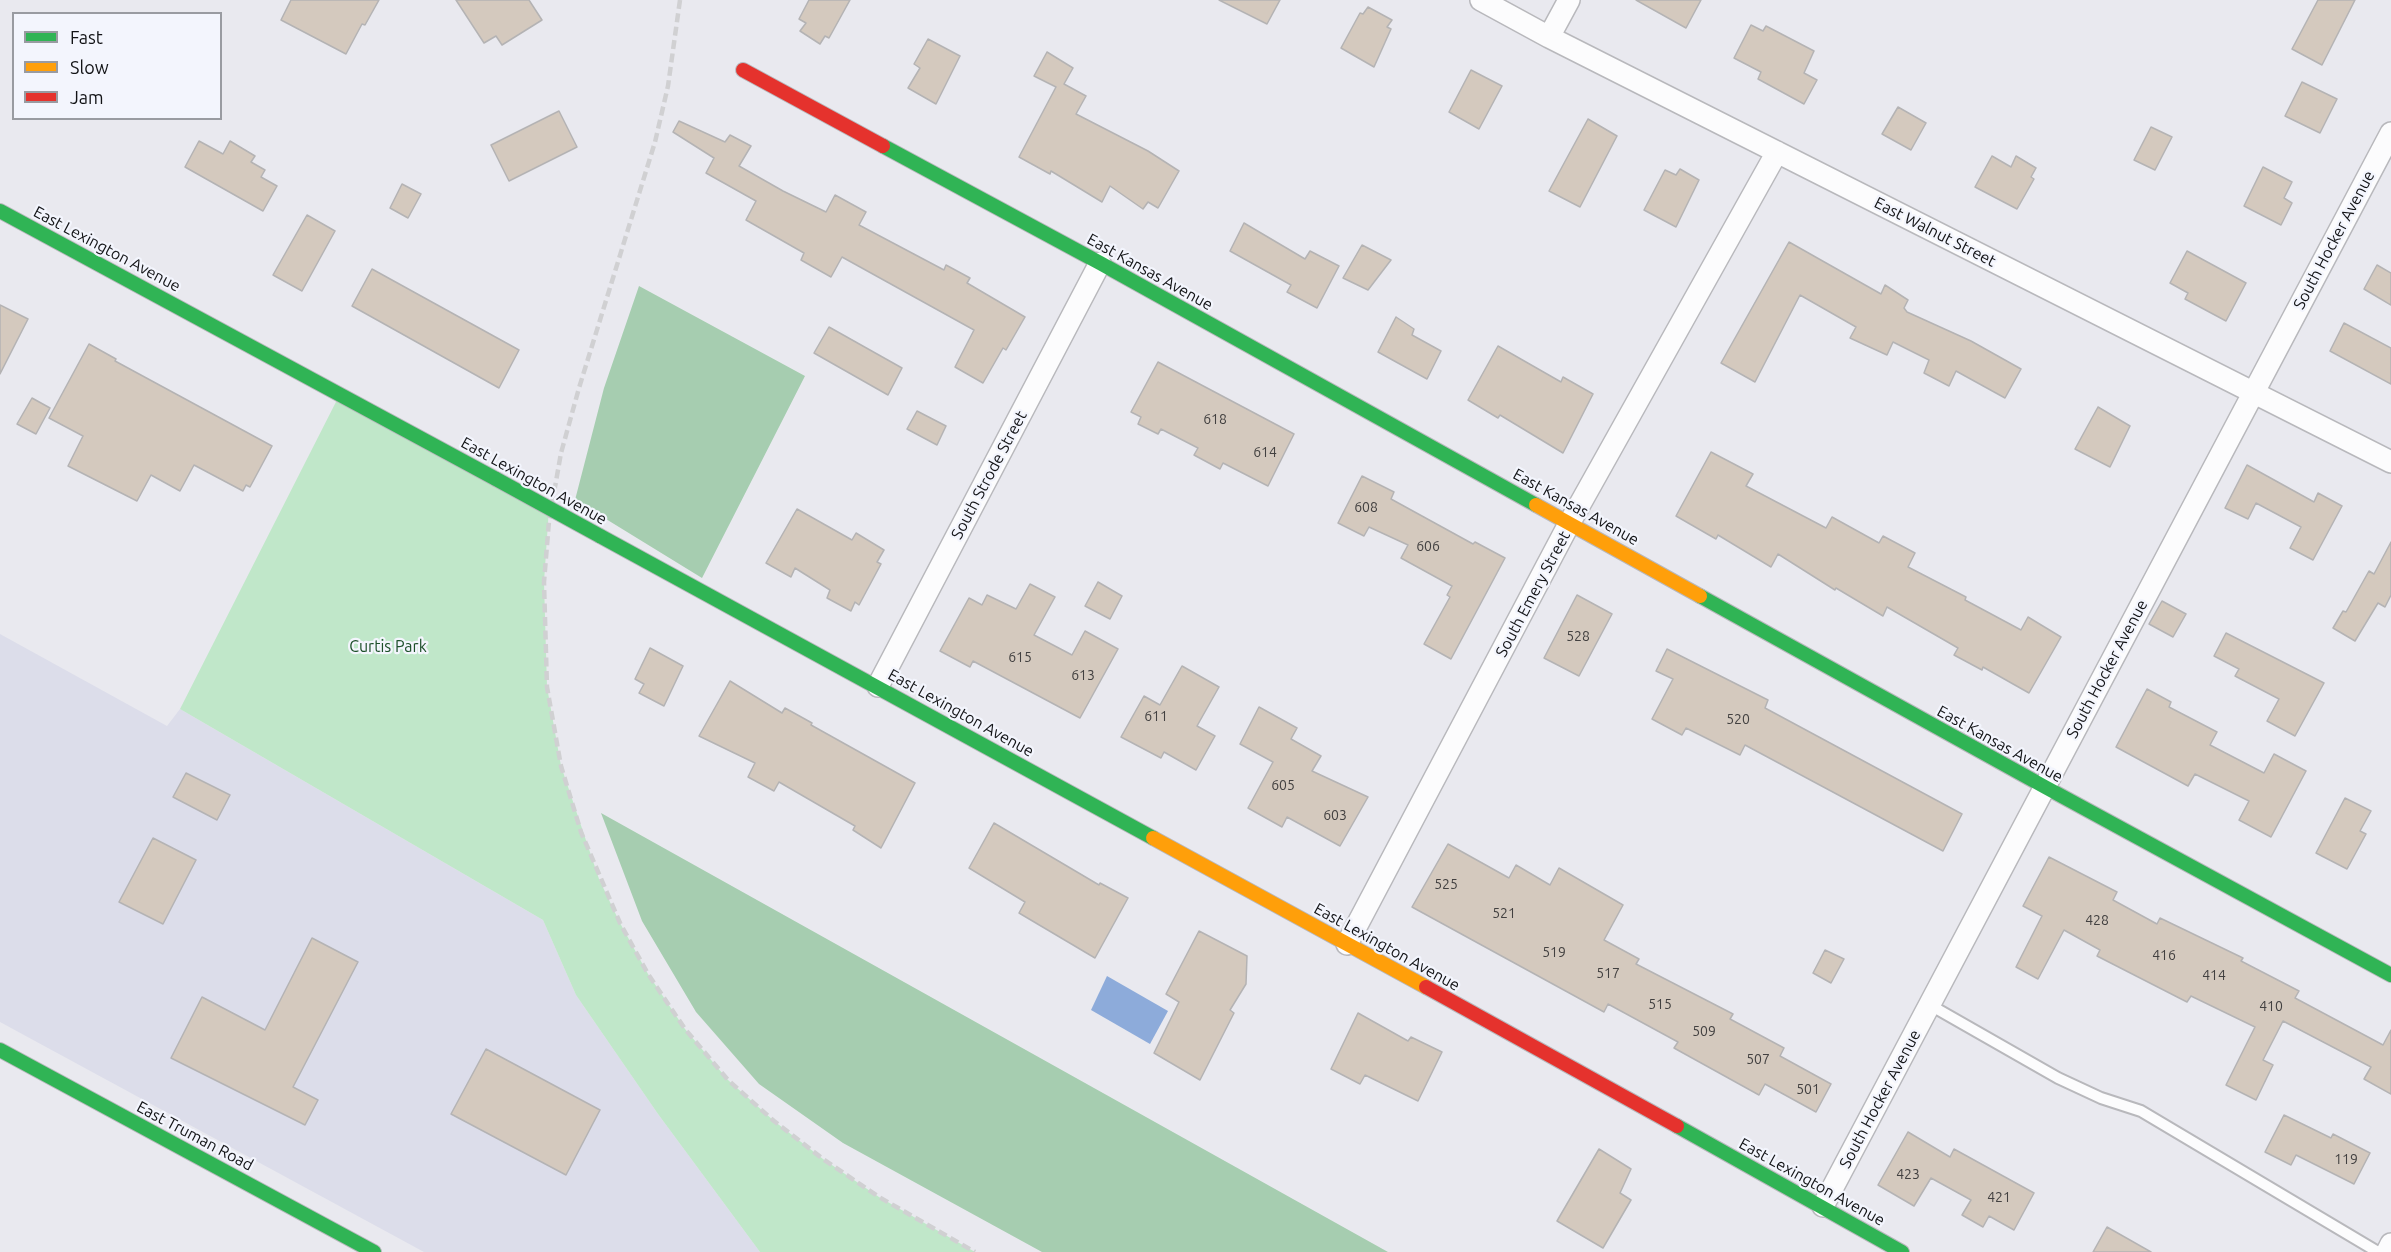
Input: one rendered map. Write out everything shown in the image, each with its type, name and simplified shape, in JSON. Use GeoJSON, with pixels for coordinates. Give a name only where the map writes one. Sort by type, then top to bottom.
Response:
{"type":"FeatureCollection","features":[{"type":"Feature","properties":{"kind":"street","name":"East Walnut Street"},"geometry":{"type":"LineString","coordinates":[[1481,0],[1549,37],[2391,462]]}},
{"type":"Feature","properties":{"kind":"street"},"geometry":{"type":"LineString","coordinates":[[1549,37],[1569,0]]}},
{"type":"Feature","properties":{"kind":"street","name":"East Kansas Avenue"},"geometry":{"type":"LineString","coordinates":[[743,70],[1100,263],[2045,787],[2391,975]]}},
{"type":"Feature","properties":{"kind":"street","name":"South Hocker Avenue"},"geometry":{"type":"LineString","coordinates":[[1824,1206],[2391,133]]}},
{"type":"Feature","properties":{"kind":"street","name":"South Emery Street"},"geometry":{"type":"LineString","coordinates":[[1347,944],[1570,522],[1777,152]]}},
{"type":"Feature","properties":{"kind":"street","name":"East Lexington Avenue"},"geometry":{"type":"LineString","coordinates":[[0,211],[878,687],[1824,1206],[1902,1252]]}},
{"type":"Feature","properties":{"kind":"street","name":"South Strode Street"},"geometry":{"type":"LineString","coordinates":[[878,687],[1100,263]]}},
{"type":"Feature","properties":{"kind":"street","name":"East Truman Road"},"geometry":{"type":"LineString","coordinates":[[0,1050],[374,1252]]}},
{"type":"Feature","properties":{"kind":"street"},"geometry":{"type":"LineString","coordinates":[[2387,1252],[2391,1244]]}},
{"type":"Feature","properties":{"kind":"lane"},"geometry":{"type":"LineString","coordinates":[[1930,1005],[2058,1078],[2101,1098],[2141,1111],[2378,1252]]}},
{"type":"Feature","properties":{"kind":"shaded area"},"geometry":{"type":"Polygon","coordinates":[[[0,634],[167,726],[180,709],[543,920],[576,995],[658,1114],[760,1252],[424,1252],[0,1022],[0,634]]]}},
{"type":"Feature","properties":{"kind":"green space"},"geometry":{"type":"Polygon","coordinates":[[[639,286],[805,376],[702,578],[575,500],[604,388],[639,286]]]}},
{"type":"Feature","properties":{"kind":"green space","name":"Curtis Park"},"geometry":{"type":"Polygon","coordinates":[[[340,394],[549,508],[544,582],[547,687],[561,766],[599,879],[648,974],[685,1029],[728,1080],[774,1121],[823,1159],[879,1197],[975,1252],[760,1252],[658,1114],[576,995],[543,920],[180,709],[340,394]]]}},
{"type":"Feature","properties":{"kind":"green space"},"geometry":{"type":"Polygon","coordinates":[[[601,813],[1388,1252],[1042,1252],[843,1143],[759,1084],[696,1012],[642,921],[601,813]]]}},
{"type":"Feature","properties":{"kind":"water"},"geometry":{"type":"Polygon","coordinates":[[[1107,976],[1168,1011],[1150,1044],[1091,1010],[1107,976]]]}},
{"type":"Feature","properties":{"kind":"building"},"geometry":{"type":"Polygon","coordinates":[[[291,0],[379,0],[365,25],[362,24],[346,54],[281,20],[291,0]]]}},
{"type":"Feature","properties":{"kind":"building"},"geometry":{"type":"Polygon","coordinates":[[[456,0],[529,0],[542,20],[502,45],[496,36],[484,43],[456,0]]]}},
{"type":"Feature","properties":{"kind":"building"},"geometry":{"type":"Polygon","coordinates":[[[809,0],[850,0],[829,38],[825,36],[820,44],[800,31],[806,23],[799,19],[809,0]]]}},
{"type":"Feature","properties":{"kind":"building"},"geometry":{"type":"Polygon","coordinates":[[[1219,0],[1280,0],[1267,24],[1219,0]]]}},
{"type":"Feature","properties":{"kind":"building"},"geometry":{"type":"Polygon","coordinates":[[[1636,0],[1701,0],[1686,28],[1636,0]]]}},
{"type":"Feature","properties":{"kind":"building"},"geometry":{"type":"Polygon","coordinates":[[[2318,0],[2355,0],[2322,65],[2292,49],[2318,0]]]}},
{"type":"Feature","properties":{"kind":"building"},"geometry":{"type":"Polygon","coordinates":[[[1368,7],[1392,20],[1387,27],[1391,29],[1374,67],[1341,48],[1360,13],[1363,14],[1368,7]]]}},
{"type":"Feature","properties":{"kind":"building"},"geometry":{"type":"Polygon","coordinates":[[[1751,25],[1763,31],[1766,26],[1814,51],[1804,73],[1817,80],[1804,104],[1758,79],[1761,72],[1734,58],[1751,25]]]}},
{"type":"Feature","properties":{"kind":"building"},"geometry":{"type":"Polygon","coordinates":[[[928,39],[960,56],[936,104],[908,88],[920,68],[914,64],[928,39]]]}},
{"type":"Feature","properties":{"kind":"building"},"geometry":{"type":"Polygon","coordinates":[[[1047,52],[1073,68],[1064,84],[1086,96],[1076,114],[1148,151],[1179,171],[1158,208],[1148,202],[1143,209],[1110,186],[1102,202],[1051,171],[1050,174],[1019,157],[1056,87],[1034,76],[1047,52]]]}},
{"type":"Feature","properties":{"kind":"building"},"geometry":{"type":"Polygon","coordinates":[[[1471,70],[1502,86],[1479,129],[1449,112],[1471,70]]]}},
{"type":"Feature","properties":{"kind":"building"},"geometry":{"type":"Polygon","coordinates":[[[2302,82],[2337,99],[2320,133],[2285,116],[2302,82]]]}},
{"type":"Feature","properties":{"kind":"building"},"geometry":{"type":"Polygon","coordinates":[[[1898,107],[1926,123],[1911,150],[1882,134],[1898,107]]]}},
{"type":"Feature","properties":{"kind":"building"},"geometry":{"type":"Polygon","coordinates":[[[559,111],[577,147],[509,181],[491,145],[559,111]]]}},
{"type":"Feature","properties":{"kind":"building"},"geometry":{"type":"Polygon","coordinates":[[[1588,119],[1617,136],[1580,207],[1549,191],[1588,119]]]}},
{"type":"Feature","properties":{"kind":"building"},"geometry":{"type":"Polygon","coordinates":[[[679,121],[725,142],[730,135],[751,146],[739,166],[826,212],[835,195],[866,212],[859,225],[944,270],[946,265],[970,278],[967,283],[1025,317],[1006,350],[1003,348],[983,383],[955,367],[974,330],[842,257],[831,277],[801,260],[804,253],[746,220],[756,201],[706,173],[714,158],[673,132],[679,121]]]}},
{"type":"Feature","properties":{"kind":"building"},"geometry":{"type":"Polygon","coordinates":[[[2151,127],[2172,137],[2155,170],[2134,160],[2151,127]]]}},
{"type":"Feature","properties":{"kind":"building"},"geometry":{"type":"Polygon","coordinates":[[[199,141],[223,154],[230,141],[255,156],[251,162],[265,170],[261,177],[277,186],[263,211],[185,167],[199,141]]]}},
{"type":"Feature","properties":{"kind":"building"},"geometry":{"type":"Polygon","coordinates":[[[1992,156],[2011,167],[2016,156],[2036,168],[2031,177],[2034,179],[2017,209],[1975,187],[1992,156]]]}},
{"type":"Feature","properties":{"kind":"building"},"geometry":{"type":"Polygon","coordinates":[[[2263,167],[2292,182],[2284,198],[2292,203],[2281,225],[2244,206],[2263,167]]]}},
{"type":"Feature","properties":{"kind":"building"},"geometry":{"type":"Polygon","coordinates":[[[1680,169],[1699,180],[1676,227],[1644,210],[1665,170],[1676,175],[1680,169]]]}},
{"type":"Feature","properties":{"kind":"building"},"geometry":{"type":"Polygon","coordinates":[[[402,184],[421,194],[408,218],[390,208],[402,184]]]}},
{"type":"Feature","properties":{"kind":"building"},"geometry":{"type":"Polygon","coordinates":[[[307,215],[335,231],[302,291],[273,275],[307,215]]]}},
{"type":"Feature","properties":{"kind":"building"},"geometry":{"type":"Polygon","coordinates":[[[1244,223],[1305,259],[1310,251],[1339,266],[1317,308],[1287,292],[1291,285],[1230,251],[1244,223]]]}},
{"type":"Feature","properties":{"kind":"building"},"geometry":{"type":"Polygon","coordinates":[[[1789,242],[1881,294],[1885,285],[1908,300],[1904,308],[1907,312],[1971,341],[2021,369],[2005,398],[1956,371],[1949,386],[1924,373],[1929,360],[1893,342],[1887,355],[1850,338],[1856,327],[1800,295],[1755,382],[1721,363],[1789,242]]]}},
{"type":"Feature","properties":{"kind":"building"},"geometry":{"type":"Polygon","coordinates":[[[1362,245],[1391,260],[1368,290],[1343,278],[1362,245]]]}},
{"type":"Feature","properties":{"kind":"building"},"geometry":{"type":"Polygon","coordinates":[[[2187,251],[2246,283],[2226,321],[2185,299],[2188,293],[2170,283],[2187,251]]]}},
{"type":"Feature","properties":{"kind":"building"},"geometry":{"type":"Polygon","coordinates":[[[2377,265],[2391,273],[2391,305],[2364,289],[2377,265]]]}},
{"type":"Feature","properties":{"kind":"building"},"geometry":{"type":"Polygon","coordinates":[[[372,269],[519,350],[499,388],[352,306],[372,269]]]}},
{"type":"Feature","properties":{"kind":"building"},"geometry":{"type":"Polygon","coordinates":[[[0,305],[28,319],[0,374],[0,305]]]}},
{"type":"Feature","properties":{"kind":"building"},"geometry":{"type":"Polygon","coordinates":[[[1396,317],[1414,329],[1412,335],[1441,351],[1427,379],[1378,352],[1396,317]]]}},
{"type":"Feature","properties":{"kind":"building"},"geometry":{"type":"Polygon","coordinates":[[[2344,323],[2391,348],[2391,384],[2330,351],[2344,323]]]}},
{"type":"Feature","properties":{"kind":"building"},"geometry":{"type":"Polygon","coordinates":[[[829,327],[902,368],[888,395],[814,353],[829,327]]]}},
{"type":"Feature","properties":{"kind":"building"},"geometry":{"type":"Polygon","coordinates":[[[89,344],[116,359],[115,361],[272,446],[250,487],[246,485],[243,491],[194,465],[180,491],[151,475],[137,501],[68,466],[83,436],[49,418],[89,344]]]}},
{"type":"Feature","properties":{"kind":"building"},"geometry":{"type":"Polygon","coordinates":[[[1498,346],[1561,382],[1563,377],[1593,394],[1563,453],[1500,415],[1498,418],[1468,400],[1498,346]]]}},
{"type":"Feature","properties":{"kind":"building"},"geometry":{"type":"Polygon","coordinates":[[[1158,362],[1294,434],[1268,486],[1223,463],[1220,469],[1194,455],[1198,448],[1161,429],[1158,434],[1138,424],[1141,417],[1131,412],[1158,362]]]}},
{"type":"Feature","properties":{"kind":"building"},"geometry":{"type":"Polygon","coordinates":[[[32,398],[50,408],[36,434],[17,424],[32,398]]]}},
{"type":"Feature","properties":{"kind":"building"},"geometry":{"type":"Polygon","coordinates":[[[2098,407],[2130,426],[2110,467],[2075,449],[2098,407]]]}},
{"type":"Feature","properties":{"kind":"building"},"geometry":{"type":"Polygon","coordinates":[[[917,411],[946,426],[937,445],[907,429],[917,411]]]}},
{"type":"Feature","properties":{"kind":"building"},"geometry":{"type":"Polygon","coordinates":[[[1711,452],[1753,474],[1746,486],[1826,528],[1832,517],[1879,543],[1883,536],[1915,553],[1908,567],[1966,597],[1965,600],[2021,630],[2028,617],[2061,637],[2029,693],[1983,667],[1982,670],[1954,655],[1958,648],[1887,607],[1883,616],[1836,588],[1835,590],[1778,554],[1771,567],[1718,535],[1716,539],[1676,516],[1711,452]]]}},
{"type":"Feature","properties":{"kind":"building"},"geometry":{"type":"Polygon","coordinates":[[[2247,465],[2314,502],[2318,493],[2342,506],[2313,560],[2290,548],[2301,527],[2256,503],[2248,519],[2225,508],[2247,465]]]}},
{"type":"Feature","properties":{"kind":"building"},"geometry":{"type":"Polygon","coordinates":[[[1362,476],[1394,492],[1391,499],[1473,544],[1475,542],[1505,558],[1451,659],[1424,644],[1450,597],[1447,595],[1452,586],[1401,558],[1408,545],[1369,527],[1364,536],[1338,523],[1362,476]]]}},
{"type":"Feature","properties":{"kind":"building"},"geometry":{"type":"Polygon","coordinates":[[[797,509],[852,540],[856,533],[884,550],[877,562],[881,564],[859,605],[855,602],[851,611],[827,598],[830,590],[795,568],[791,577],[766,563],[797,509]]]}},
{"type":"Feature","properties":{"kind":"building"},"geometry":{"type":"Polygon","coordinates":[[[2391,542],[2391,595],[2385,607],[2378,603],[2355,641],[2333,628],[2343,611],[2346,612],[2369,571],[2374,574],[2391,542]]]}},
{"type":"Feature","properties":{"kind":"building"},"geometry":{"type":"Polygon","coordinates":[[[1098,582],[1122,596],[1110,619],[1085,606],[1098,582]]]}},
{"type":"Feature","properties":{"kind":"building"},"geometry":{"type":"Polygon","coordinates":[[[1030,584],[1055,597],[1034,635],[1072,655],[1085,631],[1118,649],[1080,718],[973,661],[970,667],[940,651],[969,598],[982,605],[987,595],[1016,609],[1030,584]]]}},
{"type":"Feature","properties":{"kind":"building"},"geometry":{"type":"Polygon","coordinates":[[[1577,595],[1612,614],[1579,676],[1544,658],[1577,595]]]}},
{"type":"Feature","properties":{"kind":"building"},"geometry":{"type":"Polygon","coordinates":[[[2162,601],[2186,614],[2173,637],[2149,624],[2162,601]]]}},
{"type":"Feature","properties":{"kind":"building"},"geometry":{"type":"Polygon","coordinates":[[[2226,633],[2324,683],[2295,736],[2267,721],[2279,699],[2235,676],[2239,669],[2214,656],[2226,633]]]}},
{"type":"Feature","properties":{"kind":"building"},"geometry":{"type":"Polygon","coordinates":[[[650,648],[683,666],[664,706],[639,693],[644,684],[635,679],[650,648]]]}},
{"type":"Feature","properties":{"kind":"building"},"geometry":{"type":"Polygon","coordinates":[[[1667,649],[1768,700],[1765,708],[1962,814],[1943,851],[1745,745],[1740,755],[1686,728],[1682,735],[1652,719],[1673,679],[1656,671],[1667,649]]]}},
{"type":"Feature","properties":{"kind":"building"},"geometry":{"type":"Polygon","coordinates":[[[1182,666],[1219,687],[1197,726],[1215,736],[1196,770],[1164,752],[1161,758],[1121,737],[1144,696],[1160,705],[1182,666]]]}},
{"type":"Feature","properties":{"kind":"building"},"geometry":{"type":"Polygon","coordinates":[[[730,681],[782,713],[785,708],[915,783],[881,848],[853,830],[855,826],[779,782],[774,791],[748,777],[755,763],[699,736],[730,681]]]}},
{"type":"Feature","properties":{"kind":"building"},"geometry":{"type":"Polygon","coordinates":[[[2147,689],[2171,702],[2169,707],[2217,732],[2210,745],[2264,773],[2274,754],[2306,771],[2271,837],[2239,820],[2249,801],[2195,774],[2188,786],[2116,747],[2147,689]]]}},
{"type":"Feature","properties":{"kind":"building"},"geometry":{"type":"Polygon","coordinates":[[[1259,707],[1297,728],[1291,739],[1321,756],[1312,771],[1368,797],[1340,846],[1287,817],[1282,827],[1248,808],[1273,762],[1240,744],[1259,707]]]}},
{"type":"Feature","properties":{"kind":"building"},"geometry":{"type":"Polygon","coordinates":[[[186,773],[230,795],[217,820],[173,797],[186,773]]]}},
{"type":"Feature","properties":{"kind":"building"},"geometry":{"type":"Polygon","coordinates":[[[2345,798],[2371,811],[2360,831],[2366,834],[2347,869],[2316,853],[2345,798]]]}},
{"type":"Feature","properties":{"kind":"building"},"geometry":{"type":"Polygon","coordinates":[[[994,823],[1099,885],[1100,883],[1128,898],[1095,958],[1019,913],[1025,902],[969,868],[994,823]]]}},
{"type":"Feature","properties":{"kind":"building"},"geometry":{"type":"Polygon","coordinates":[[[153,838],[196,860],[163,924],[119,902],[153,838]]]}},
{"type":"Feature","properties":{"kind":"building"},"geometry":{"type":"Polygon","coordinates":[[[1448,844],[1509,878],[1516,865],[1550,885],[1559,868],[1623,905],[1604,940],[1639,959],[1636,964],[1733,1014],[1730,1019],[1784,1048],[1780,1056],[1831,1084],[1816,1112],[1765,1084],[1759,1095],[1674,1048],[1678,1042],[1608,1004],[1604,1012],[1412,907],[1448,844]]]}},
{"type":"Feature","properties":{"kind":"building"},"geometry":{"type":"Polygon","coordinates":[[[2049,857],[2117,892],[2113,900],[2157,924],[2160,918],[2243,958],[2241,961],[2299,991],[2295,998],[2383,1045],[2391,1030],[2391,1094],[2364,1079],[2371,1067],[2283,1021],[2263,1060],[2273,1065],[2256,1100],[2226,1085],[2255,1027],[2191,996],[2187,1002],[2097,956],[2100,950],[2064,930],[2038,979],[2016,967],[2042,916],[2023,906],[2049,857]]]}},
{"type":"Feature","properties":{"kind":"building"},"geometry":{"type":"Polygon","coordinates":[[[1199,931],[1247,956],[1246,984],[1230,1010],[1234,1013],[1200,1080],[1154,1053],[1179,1002],[1166,994],[1199,931]]]}},
{"type":"Feature","properties":{"kind":"building"},"geometry":{"type":"Polygon","coordinates":[[[312,938],[358,962],[293,1087],[318,1100],[305,1125],[171,1058],[202,997],[265,1030],[312,938]]]}},
{"type":"Feature","properties":{"kind":"building"},"geometry":{"type":"Polygon","coordinates":[[[1825,950],[1844,959],[1831,983],[1813,973],[1825,950]]]}},
{"type":"Feature","properties":{"kind":"building"},"geometry":{"type":"Polygon","coordinates":[[[1358,1013],[1408,1041],[1411,1037],[1442,1052],[1418,1101],[1365,1075],[1360,1084],[1331,1069],[1358,1013]]]}},
{"type":"Feature","properties":{"kind":"building"},"geometry":{"type":"Polygon","coordinates":[[[486,1049],[600,1110],[566,1175],[451,1114],[486,1049]]]}},
{"type":"Feature","properties":{"kind":"building"},"geometry":{"type":"Polygon","coordinates":[[[2284,1115],[2331,1138],[2333,1134],[2370,1153],[2354,1184],[2296,1155],[2291,1165],[2265,1152],[2284,1115]]]}},
{"type":"Feature","properties":{"kind":"building"},"geometry":{"type":"Polygon","coordinates":[[[1908,1132],[1950,1157],[1954,1149],[2034,1193],[2014,1230],[1989,1216],[1983,1227],[1962,1215],[1971,1200],[1931,1178],[1914,1206],[1878,1185],[1908,1132]]]}},
{"type":"Feature","properties":{"kind":"building"},"geometry":{"type":"Polygon","coordinates":[[[1599,1149],[1631,1169],[1620,1193],[1631,1200],[1603,1248],[1557,1221],[1599,1149]]]}},
{"type":"Feature","properties":{"kind":"building"},"geometry":{"type":"Polygon","coordinates":[[[2107,1227],[2151,1252],[2093,1252],[2107,1227]]]}},
{"type":"Feature","properties":{"kind":"railway"},"geometry":{"type":"LineString","coordinates":[[680,0],[668,86],[655,142],[579,388],[561,453],[549,521],[544,582],[547,687],[561,766],[581,832],[620,923],[648,974],[685,1029],[728,1080],[774,1121],[823,1159],[879,1197],[975,1252]]}},
{"type":"Feature","properties":{"kind":"traffic: fast"},"geometry":{"type":"LineString","coordinates":[[883,146],[1100,263],[1536,505]]}},
{"type":"Feature","properties":{"kind":"traffic: fast"},"geometry":{"type":"LineString","coordinates":[[0,211],[496,479]]}},
{"type":"Feature","properties":{"kind":"traffic: fast"},"geometry":{"type":"LineString","coordinates":[[496,479],[600,536]]}},
{"type":"Feature","properties":{"kind":"traffic: fast"},"geometry":{"type":"LineString","coordinates":[[600,536],[1153,838]]}},
{"type":"Feature","properties":{"kind":"traffic: fast"},"geometry":{"type":"LineString","coordinates":[[1700,596],[2391,975]]}},
{"type":"Feature","properties":{"kind":"traffic: fast"},"geometry":{"type":"LineString","coordinates":[[0,1050],[374,1252]]}},
{"type":"Feature","properties":{"kind":"traffic: fast"},"geometry":{"type":"LineString","coordinates":[[1677,1126],[1902,1252]]}},
{"type":"Feature","properties":{"kind":"traffic: slow"},"geometry":{"type":"LineString","coordinates":[[1536,505],[1700,596]]}},
{"type":"Feature","properties":{"kind":"traffic: slow"},"geometry":{"type":"LineString","coordinates":[[1153,838],[1426,987]]}},
{"type":"Feature","properties":{"kind":"traffic: jam"},"geometry":{"type":"LineString","coordinates":[[743,70],[883,146]]}},
{"type":"Feature","properties":{"kind":"traffic: jam"},"geometry":{"type":"LineString","coordinates":[[1426,987],[1677,1126]]}}]}
